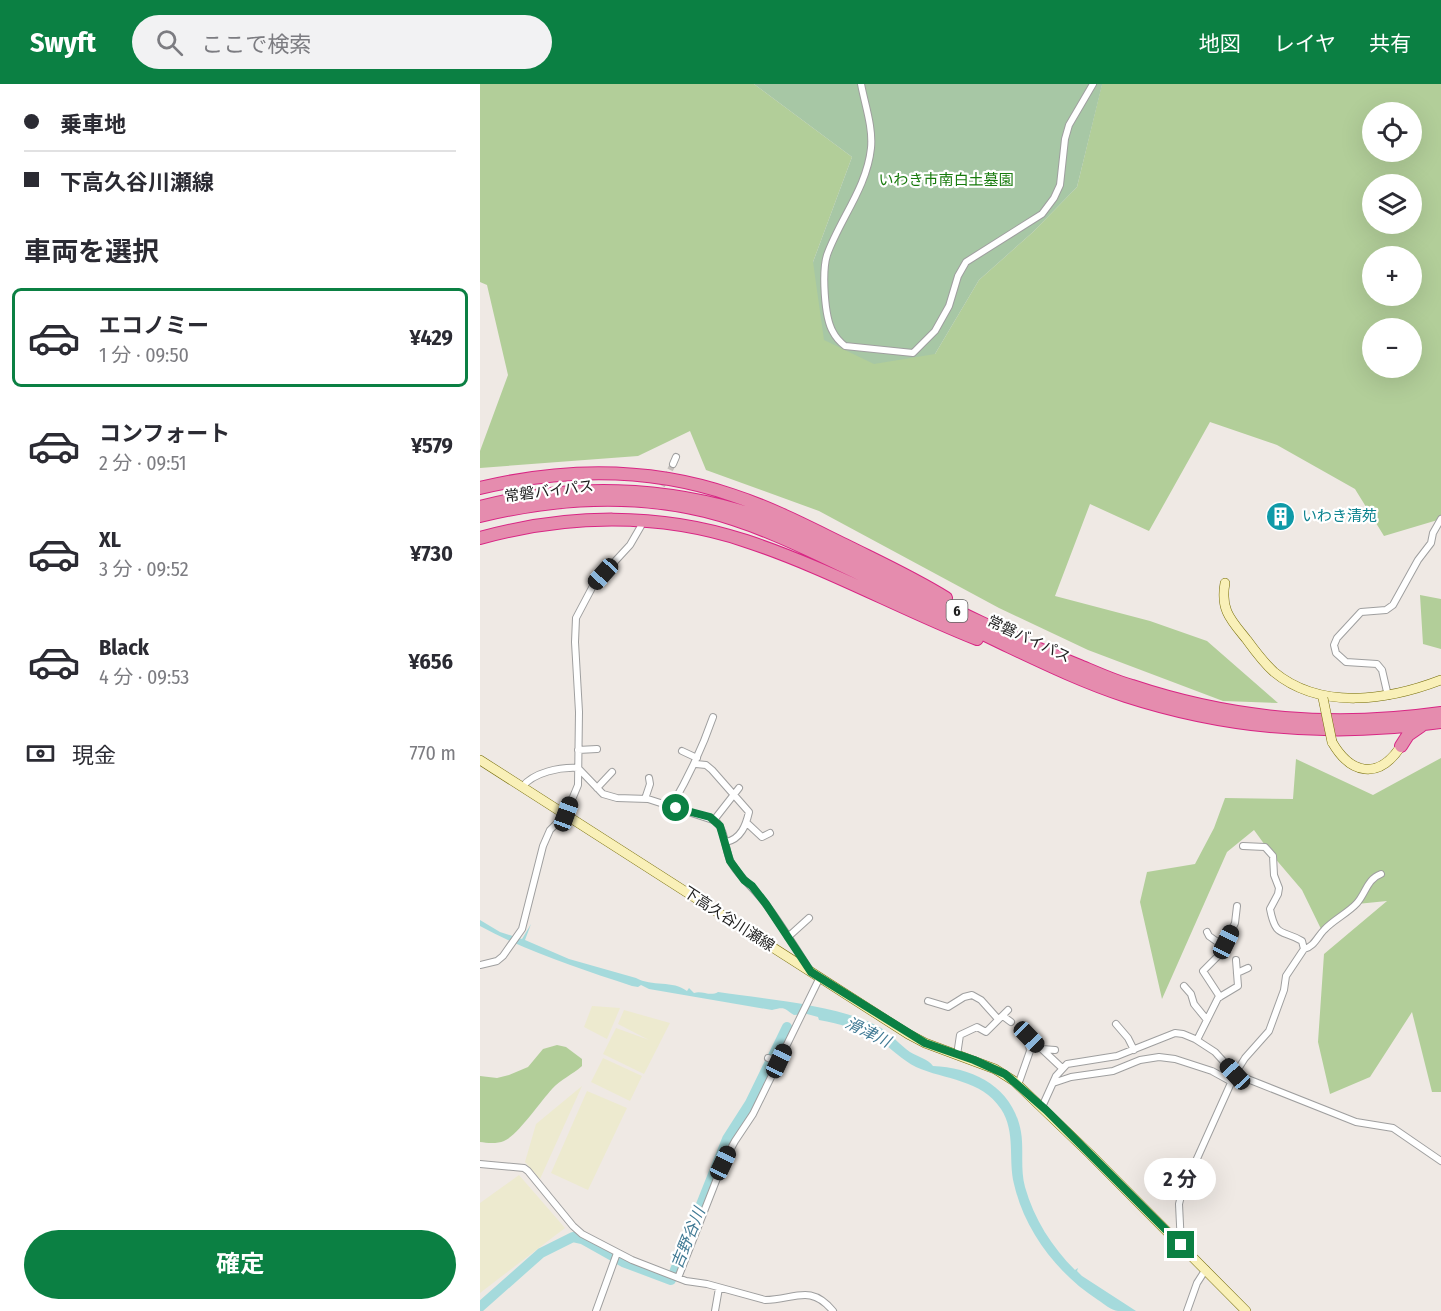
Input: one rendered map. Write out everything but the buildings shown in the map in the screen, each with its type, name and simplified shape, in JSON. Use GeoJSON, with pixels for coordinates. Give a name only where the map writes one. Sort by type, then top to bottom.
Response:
{"type":"FeatureCollection","features":[{"type":"Feature","properties":{"kind":"highway"},"geometry":{"type":"LineString","coordinates":[[480,488],[537,477],[596,473],[650,476],[705,487],[758,504],[805,525],[932,589],[994,629]]}},
{"type":"Feature","properties":{"kind":"highway","name":"常磐バイパス"},"geometry":{"type":"LineString","coordinates":[[480,507],[510,499],[588,490],[672,495],[755,516],[797,533],[994,629],[1129,686],[1174,699],[1236,712],[1300,720],[1387,720],[1441,713]]}},
{"type":"Feature","properties":{"kind":"highway","name":"常磐バイパス"},"geometry":{"type":"LineString","coordinates":[[480,516],[537,504],[599,499],[658,503],[706,511],[792,542],[1046,664],[1124,695],[1172,709],[1214,718],[1294,729],[1389,728],[1441,722]]}},
{"type":"Feature","properties":{"kind":"highway"},"geometry":{"type":"LineString","coordinates":[[480,538],[539,524],[582,520],[633,520],[705,530],[747,541],[790,557],[946,627],[1046,664]]}},
{"type":"Feature","properties":{"kind":"highway"},"geometry":{"type":"LineString","coordinates":[[1401,746],[1408,735],[1424,724]]}},
{"type":"Feature","properties":{"kind":"highway"},"geometry":{"type":"LineString","coordinates":[[1389,728],[1396,733],[1401,746]]}},
{"type":"Feature","properties":{"kind":"main road"},"geometry":{"type":"LineString","coordinates":[[1225,583],[1223,602],[1233,622],[1256,652],[1275,672],[1321,696],[1351,698],[1388,696],[1441,680]]}},
{"type":"Feature","properties":{"kind":"main road"},"geometry":{"type":"LineString","coordinates":[[1321,696],[1332,742],[1340,755],[1354,766],[1366,770],[1377,769],[1392,760],[1401,746]]}},
{"type":"Feature","properties":{"kind":"main road","name":"下高久谷川瀬線"},"geometry":{"type":"LineString","coordinates":[[480,760],[908,1034],[925,1043],[995,1069],[1018,1085],[1246,1311]]}},
{"type":"Feature","properties":{"kind":"street"},"geometry":{"type":"LineString","coordinates":[[861,84],[871,129],[871,148],[853,204],[826,257],[826,310],[832,331],[845,346],[913,353],[935,331],[950,306],[958,276],[966,262],[1042,214],[1054,198],[1060,185],[1065,139],[1070,125],[1093,84]]}},
{"type":"Feature","properties":{"kind":"street"},"geometry":{"type":"LineString","coordinates":[[1388,696],[1382,670],[1377,664],[1346,662],[1336,652],[1334,645],[1337,638],[1361,612],[1386,610],[1393,605],[1418,560],[1431,543],[1433,533],[1441,519]]}},
{"type":"Feature","properties":{"kind":"street"},"geometry":{"type":"LineString","coordinates":[[480,965],[497,961],[521,931],[543,846],[550,830],[566,814],[578,785],[579,712],[575,674],[576,618],[594,584],[630,544],[641,526]]}},
{"type":"Feature","properties":{"kind":"street"},"geometry":{"type":"LineString","coordinates":[[671,807],[696,761],[713,717]]}},
{"type":"Feature","properties":{"kind":"street"},"geometry":{"type":"LineString","coordinates":[[578,750],[597,749]]}},
{"type":"Feature","properties":{"kind":"street"},"geometry":{"type":"LineString","coordinates":[[682,751],[706,765],[751,809],[748,824],[735,838],[726,842]]}},
{"type":"Feature","properties":{"kind":"street"},"geometry":{"type":"LineString","coordinates":[[522,787],[526,781],[552,771],[578,768],[603,794],[617,798],[645,799],[714,820],[720,826],[730,861],[766,904],[811,972]]}},
{"type":"Feature","properties":{"kind":"street"},"geometry":{"type":"LineString","coordinates":[[597,788],[612,772]]}},
{"type":"Feature","properties":{"kind":"street"},"geometry":{"type":"LineString","coordinates":[[645,799],[650,784],[649,778]]}},
{"type":"Feature","properties":{"kind":"street"},"geometry":{"type":"LineString","coordinates":[[714,820],[739,788]]}},
{"type":"Feature","properties":{"kind":"street"},"geometry":{"type":"LineString","coordinates":[[748,824],[762,837],[770,833]]}},
{"type":"Feature","properties":{"kind":"street"},"geometry":{"type":"LineString","coordinates":[[1243,846],[1265,847],[1270,852],[1279,888],[1270,909],[1273,922],[1282,933],[1302,941],[1304,949]]}},
{"type":"Feature","properties":{"kind":"street"},"geometry":{"type":"LineString","coordinates":[[1181,1245],[1179,1204],[1182,1192],[1235,1074],[1245,1058],[1269,1031],[1284,990],[1286,976],[1304,949],[1311,946],[1327,927],[1357,904],[1376,875],[1381,874]]}},
{"type":"Feature","properties":{"kind":"street"},"geometry":{"type":"LineString","coordinates":[[1220,997],[1203,971],[1223,946],[1235,923],[1237,906]]}},
{"type":"Feature","properties":{"kind":"street"},"geometry":{"type":"LineString","coordinates":[[788,937],[809,918]]}},
{"type":"Feature","properties":{"kind":"street"},"geometry":{"type":"LineString","coordinates":[[1208,932],[1209,936],[1223,946]]}},
{"type":"Feature","properties":{"kind":"street"},"geometry":{"type":"LineString","coordinates":[[1197,1041],[1213,1005],[1220,997],[1238,986],[1236,960]]}},
{"type":"Feature","properties":{"kind":"street"},"geometry":{"type":"LineString","coordinates":[[1237,973],[1248,968]]}},
{"type":"Feature","properties":{"kind":"street"},"geometry":{"type":"LineString","coordinates":[[674,1276],[723,1163],[753,1114],[773,1059],[798,1022],[820,977]]}},
{"type":"Feature","properties":{"kind":"street"},"geometry":{"type":"LineString","coordinates":[[1184,986],[1193,997],[1194,1004],[1207,1020]]}},
{"type":"Feature","properties":{"kind":"street"},"geometry":{"type":"LineString","coordinates":[[1193,997],[1200,992]]}},
{"type":"Feature","properties":{"kind":"street"},"geometry":{"type":"LineString","coordinates":[[928,1001],[948,1007],[972,995],[1000,1017],[1011,1022]]}},
{"type":"Feature","properties":{"kind":"street"},"geometry":{"type":"LineString","coordinates":[[957,1055],[960,1035],[976,1028],[986,1032],[1008,1010]]}},
{"type":"Feature","properties":{"kind":"street"},"geometry":{"type":"LineString","coordinates":[[1116,1024],[1128,1038],[1134,1050]]}},
{"type":"Feature","properties":{"kind":"street"},"geometry":{"type":"LineString","coordinates":[[1042,1107],[1062,1068],[1071,1063],[1117,1056],[1175,1033],[1183,1034],[1215,1052],[1235,1074],[1356,1122],[1393,1128],[1441,1161]]}},
{"type":"Feature","properties":{"kind":"street"},"geometry":{"type":"LineString","coordinates":[[1018,1085],[1030,1051],[1028,1034],[1062,1068]]}},
{"type":"Feature","properties":{"kind":"street"},"geometry":{"type":"LineString","coordinates":[[1042,1050],[1056,1050]]}},
{"type":"Feature","properties":{"kind":"street"},"geometry":{"type":"LineString","coordinates":[[1053,1083],[1071,1077],[1118,1070],[1140,1060],[1159,1057],[1175,1059],[1212,1071],[1232,1082]]}},
{"type":"Feature","properties":{"kind":"street"},"geometry":{"type":"LineString","coordinates":[[480,1164],[520,1166],[528,1171],[576,1230],[616,1256],[686,1281],[765,1300],[799,1294],[817,1295],[833,1311]]}},
{"type":"Feature","properties":{"kind":"street"},"geometry":{"type":"LineString","coordinates":[[596,1311],[616,1256]]}},
{"type":"Feature","properties":{"kind":"street"},"geometry":{"type":"LineString","coordinates":[[1186,1311],[1197,1283],[1206,1269]]}},
{"type":"Feature","properties":{"kind":"street"},"geometry":{"type":"LineString","coordinates":[[715,1311],[719,1288]]}},
{"type":"Feature","properties":{"kind":"shaded area"},"geometry":{"type":"Polygon","coordinates":[[[592,1006],[620,1008],[607,1039],[584,1027],[592,1006]]]}},
{"type":"Feature","properties":{"kind":"shaded area"},"geometry":{"type":"Polygon","coordinates":[[[624,1010],[670,1023],[644,1074],[603,1054],[616,1028],[649,1040],[618,1024],[624,1010]]]}},
{"type":"Feature","properties":{"kind":"shaded area"},"geometry":{"type":"Polygon","coordinates":[[[603,1058],[642,1076],[630,1101],[591,1082],[603,1058]]]}},
{"type":"Feature","properties":{"kind":"shaded area"},"geometry":{"type":"Polygon","coordinates":[[[582,1086],[540,1179],[525,1162],[536,1124],[582,1086]]]}},
{"type":"Feature","properties":{"kind":"shaded area"},"geometry":{"type":"Polygon","coordinates":[[[587,1091],[627,1108],[588,1190],[551,1173],[587,1091]]]}},
{"type":"Feature","properties":{"kind":"shaded area"},"geometry":{"type":"Polygon","coordinates":[[[519,1175],[565,1228],[480,1293],[480,1203],[519,1175]]]}},
{"type":"Feature","properties":{"kind":"green space"},"geometry":{"type":"Polygon","coordinates":[[[480,84],[754,84],[852,157],[813,262],[935,354],[979,280],[1033,232],[1077,187],[1102,84],[1441,84],[1441,519],[1384,536],[1355,489],[1277,445],[1210,422],[1149,531],[1090,504],[1055,596],[1150,621],[1207,641],[1278,703],[1223,701],[1088,650],[999,608],[819,511],[706,470],[690,431],[638,456],[480,468],[480,451],[508,375],[487,285],[480,282],[480,84]]]}},
{"type":"Feature","properties":{"kind":"green space","name":"いわき市南白土墓園"},"geometry":{"type":"Polygon","coordinates":[[[754,84],[1102,85],[1077,187],[1033,232],[979,280],[935,354],[874,364],[824,340],[813,262],[852,157],[754,84]]]}},
{"type":"Feature","properties":{"kind":"green space"},"geometry":{"type":"Polygon","coordinates":[[[1420,595],[1441,599],[1441,649],[1423,644],[1420,595]]]}},
{"type":"Feature","properties":{"kind":"green space"},"geometry":{"type":"Polygon","coordinates":[[[1441,758],[1441,1092],[1432,1092],[1412,1012],[1370,1077],[1330,1094],[1318,1042],[1324,954],[1387,901],[1357,904],[1322,931],[1302,890],[1254,830],[1227,852],[1162,999],[1140,902],[1147,872],[1195,864],[1214,828],[1225,798],[1293,799],[1296,759],[1373,795],[1441,758]]]}},
{"type":"Feature","properties":{"kind":"green space"},"geometry":{"type":"Polygon","coordinates":[[[557,1045],[566,1047],[582,1059],[582,1066],[555,1086],[509,1138],[498,1143],[480,1142],[480,1076],[497,1078],[509,1075],[528,1067],[543,1049],[557,1045]]]}},
{"type":"Feature","properties":{"kind":"water","name":"滑津川"},"geometry":{"type":"Polygon","coordinates":[[[480,920],[500,932],[522,939],[531,924],[525,940],[569,959],[642,981],[675,986],[687,991],[689,988],[694,993],[718,992],[802,1004],[865,1020],[881,1028],[910,1052],[933,1066],[963,1071],[989,1083],[1010,1103],[1017,1116],[1022,1139],[1025,1187],[1033,1210],[1045,1232],[1075,1270],[1078,1268],[1077,1271],[1082,1276],[1136,1311],[1118,1311],[1105,1305],[1083,1290],[1045,1250],[1026,1219],[1019,1202],[1012,1175],[1010,1136],[1006,1118],[993,1099],[973,1086],[916,1067],[879,1040],[857,1030],[819,1020],[818,1017],[807,1014],[794,1015],[782,1008],[772,1010],[649,989],[641,985],[632,986],[517,944],[480,926],[480,920]]]}},
{"type":"Feature","properties":{"kind":"waterway","name":"吉野谷川"},"geometry":{"type":"LineString","coordinates":[[480,1307],[541,1253],[573,1237],[582,1239],[623,1262],[671,1280],[727,1139],[750,1103],[787,1027]]}},
{"type":"Feature","properties":{"kind":"tunnel"},"geometry":{"type":"LineString","coordinates":[[658,494],[673,464]]}},
{"type":"Feature","properties":{"kind":"place","name":"いわき清苑"},"geometry":{"type":"Point","coordinates":[1281,516]}},
{"type":"Feature","properties":{"kind":"route"},"geometry":{"type":"LineString","coordinates":[[676,808],[710,817],[716,821],[723,832],[730,861],[766,904],[811,972],[925,1043],[974,1060],[1005,1074],[1046,1110],[1181,1245]]}}]}
